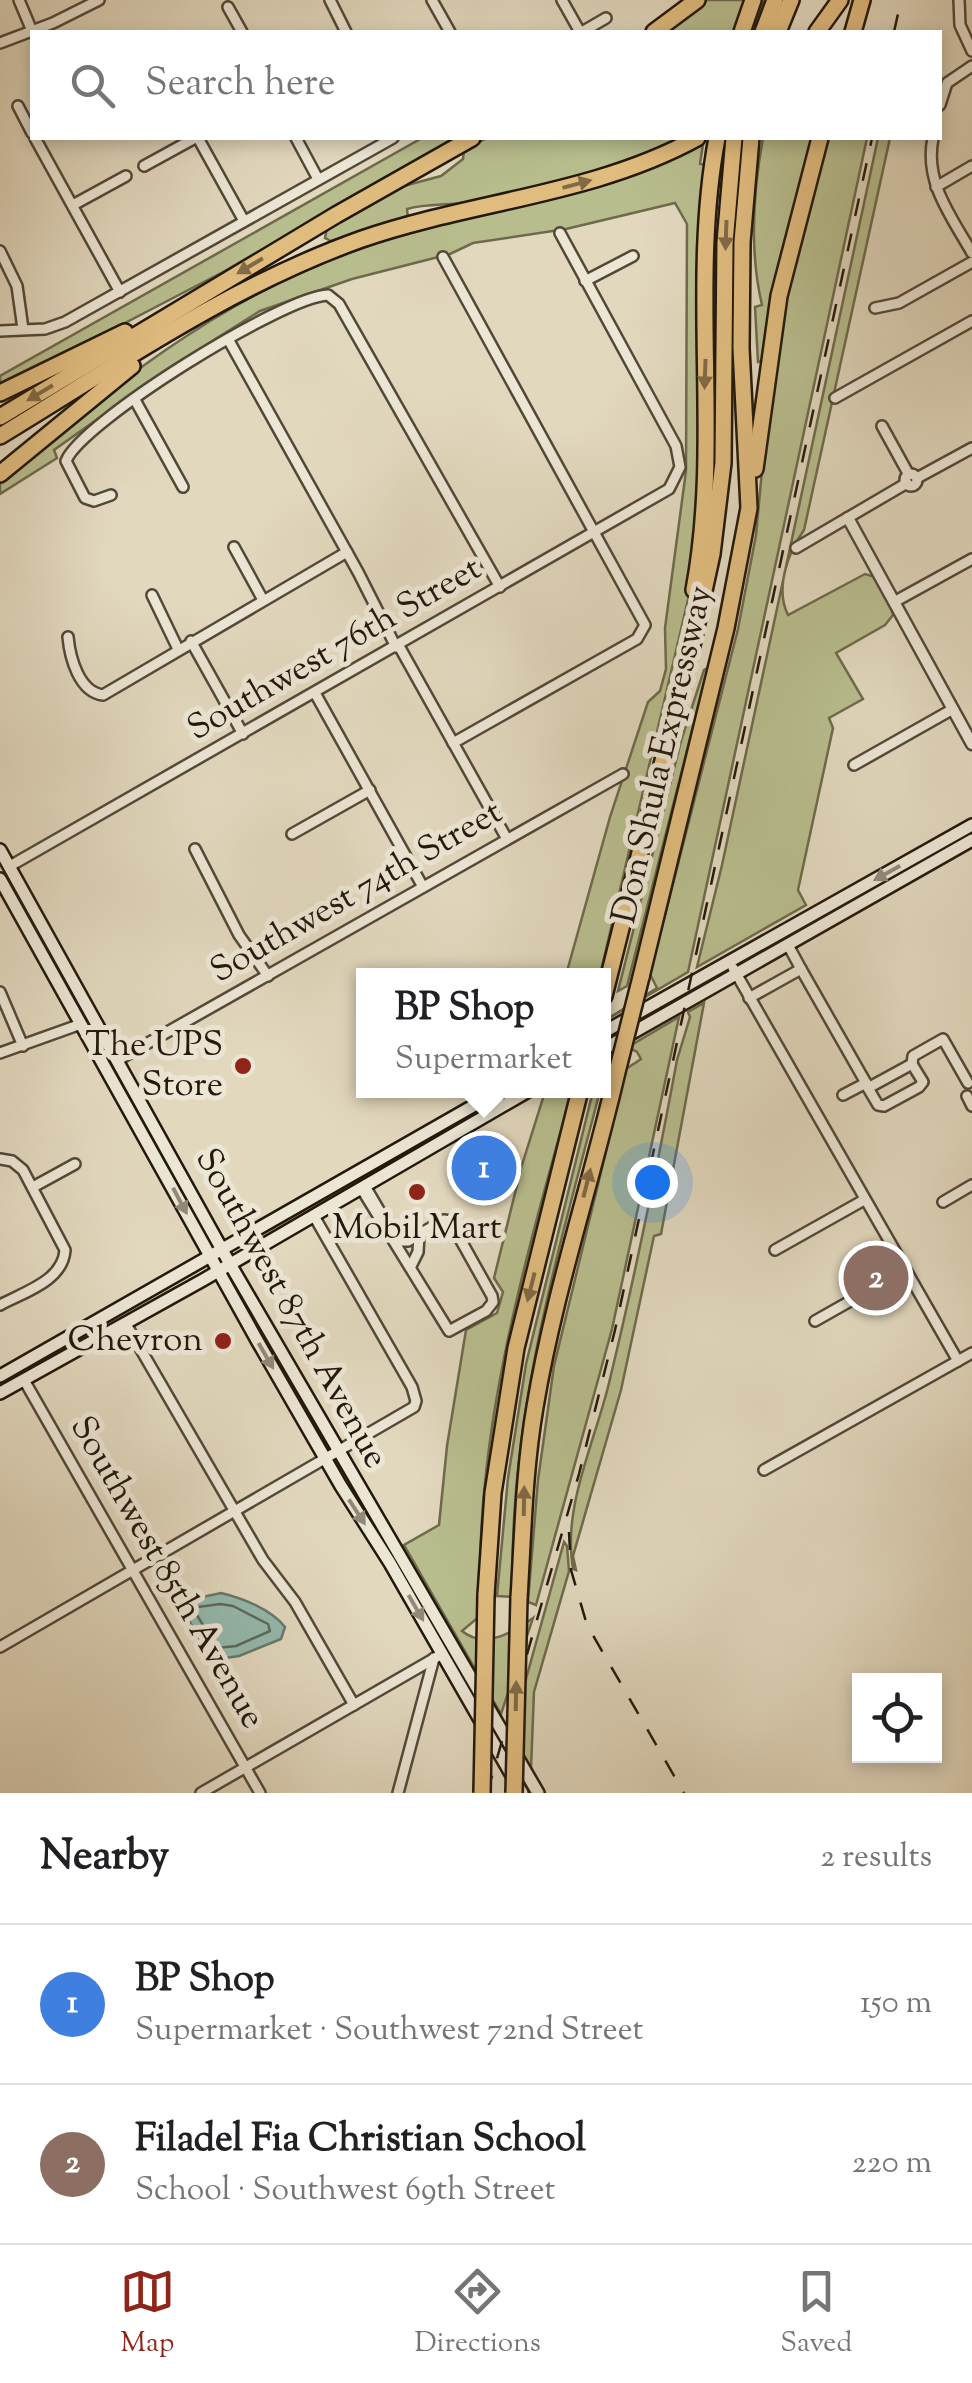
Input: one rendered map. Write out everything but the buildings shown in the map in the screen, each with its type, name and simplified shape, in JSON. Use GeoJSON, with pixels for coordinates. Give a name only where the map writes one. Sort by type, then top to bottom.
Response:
{"type":"FeatureCollection","features":[{"type":"Feature","properties":{"kind":"highway"},"geometry":{"type":"LineString","coordinates":[[657,30],[697,0]]}},
{"type":"Feature","properties":{"kind":"highway"},"geometry":{"type":"LineString","coordinates":[[743,30],[754,0]]}},
{"type":"Feature","properties":{"kind":"highway"},"geometry":{"type":"LineString","coordinates":[[764,30],[775,0]]}},
{"type":"Feature","properties":{"kind":"highway"},"geometry":{"type":"LineString","coordinates":[[779,30],[791,0]]}},
{"type":"Feature","properties":{"kind":"highway"},"geometry":{"type":"LineString","coordinates":[[818,30],[840,0]]}},
{"type":"Feature","properties":{"kind":"highway"},"geometry":{"type":"LineString","coordinates":[[854,30],[862,0]]}},
{"type":"Feature","properties":{"kind":"highway"},"geometry":{"type":"LineString","coordinates":[[0,417],[469,140]]}},
{"type":"Feature","properties":{"kind":"highway"},"geometry":{"type":"LineString","coordinates":[[0,436],[197,317],[279,273],[364,238],[600,178],[693,140]]}},
{"type":"Feature","properties":{"kind":"highway"},"geometry":{"type":"LineString","coordinates":[[666,750],[664,732],[700,545],[706,213],[717,140]]}},
{"type":"Feature","properties":{"kind":"highway","name":"Don Shula Expressway"},"geometry":{"type":"LineString","coordinates":[[611,968],[712,554],[723,463],[725,243],[734,140]]}},
{"type":"Feature","properties":{"kind":"highway","name":"Don Shula Expressway"},"geometry":{"type":"LineString","coordinates":[[611,1094],[726,628],[750,508],[741,330],[743,222],[751,140]]}},
{"type":"Feature","properties":{"kind":"highway"},"geometry":{"type":"LineString","coordinates":[[750,508],[779,296],[819,140]]}},
{"type":"Feature","properties":{"kind":"highway"},"geometry":{"type":"LineString","coordinates":[[0,394],[89,347],[184,306]]}},
{"type":"Feature","properties":{"kind":"highway"},"geometry":{"type":"LineString","coordinates":[[0,474],[84,403],[197,317]]}},
{"type":"Feature","properties":{"kind":"highway"},"geometry":{"type":"LineString","coordinates":[[482,1793],[486,1596],[508,1386],[578,1098]]}},
{"type":"Feature","properties":{"kind":"highway","name":"Don Shula Expressway"},"geometry":{"type":"LineString","coordinates":[[514,1793],[523,1493],[535,1408],[568,1255],[610,1098]]}},
{"type":"Feature","properties":{"kind":"main road"},"geometry":{"type":"LineString","coordinates":[[611,1044],[788,945],[851,893],[972,825]]}},
{"type":"Feature","properties":{"kind":"main road"},"geometry":{"type":"LineString","coordinates":[[611,1028],[729,962],[858,905],[972,840]]}},
{"type":"Feature","properties":{"kind":"main road","name":"Southwest 87th Avenue"},"geometry":{"type":"LineString","coordinates":[[0,850],[3,872],[36,942],[218,1272],[522,1793]]}},
{"type":"Feature","properties":{"kind":"main road","name":"Southwest 87th Avenue"},"geometry":{"type":"LineString","coordinates":[[3,872],[55,948],[338,1453],[538,1793]]}},
{"type":"Feature","properties":{"kind":"main road"},"geometry":{"type":"LineString","coordinates":[[851,893],[858,905]]}},
{"type":"Feature","properties":{"kind":"main road"},"geometry":{"type":"LineString","coordinates":[[36,942],[55,948]]}},
{"type":"Feature","properties":{"kind":"main road"},"geometry":{"type":"LineString","coordinates":[[82,1024],[92,1013]]}},
{"type":"Feature","properties":{"kind":"main road"},"geometry":{"type":"LineString","coordinates":[[0,1376],[487,1098]]}},
{"type":"Feature","properties":{"kind":"main road"},"geometry":{"type":"LineString","coordinates":[[0,1394],[410,1160],[507,1098]]}},
{"type":"Feature","properties":{"kind":"main road"},"geometry":{"type":"LineString","coordinates":[[150,1146],[162,1139]]}},
{"type":"Feature","properties":{"kind":"main road"},"geometry":{"type":"LineString","coordinates":[[403,1147],[410,1160]]}},
{"type":"Feature","properties":{"kind":"main road"},"geometry":{"type":"LineString","coordinates":[[331,1189],[338,1202]]}},
{"type":"Feature","properties":{"kind":"main road"},"geometry":{"type":"LineString","coordinates":[[24,1380],[22,1373],[49,1356],[50,1348]]}},
{"type":"Feature","properties":{"kind":"main road"},"geometry":{"type":"LineString","coordinates":[[390,1563],[395,1544]]}},
{"type":"Feature","properties":{"kind":"main road"},"geometry":{"type":"LineString","coordinates":[[441,1658],[454,1646]]}},
{"type":"Feature","properties":{"kind":"street"},"geometry":{"type":"LineString","coordinates":[[20,0],[32,30]]}},
{"type":"Feature","properties":{"kind":"street"},"geometry":{"type":"LineString","coordinates":[[34,30],[99,0]]}},
{"type":"Feature","properties":{"kind":"street"},"geometry":{"type":"LineString","coordinates":[[330,0],[345,30]]}},
{"type":"Feature","properties":{"kind":"street"},"geometry":{"type":"LineString","coordinates":[[432,0],[449,30]]}},
{"type":"Feature","properties":{"kind":"street"},"geometry":{"type":"LineString","coordinates":[[562,0],[580,30]]}},
{"type":"Feature","properties":{"kind":"street"},"geometry":{"type":"LineString","coordinates":[[959,0],[960,25],[972,50]]}},
{"type":"Feature","properties":{"kind":"street"},"geometry":{"type":"LineString","coordinates":[[228,7],[241,30]]}},
{"type":"Feature","properties":{"kind":"street"},"geometry":{"type":"LineString","coordinates":[[585,30],[606,18]]}},
{"type":"Feature","properties":{"kind":"street"},"geometry":{"type":"LineString","coordinates":[[0,43],[30,32]]}},
{"type":"Feature","properties":{"kind":"street"},"geometry":{"type":"LineString","coordinates":[[942,99],[947,83],[972,66]]}},
{"type":"Feature","properties":{"kind":"street"},"geometry":{"type":"LineString","coordinates":[[18,106],[30,128]]}},
{"type":"Feature","properties":{"kind":"street"},"geometry":{"type":"LineString","coordinates":[[37,140],[120,292]]}},
{"type":"Feature","properties":{"kind":"street"},"geometry":{"type":"LineString","coordinates":[[144,166],[193,140]]}},
{"type":"Feature","properties":{"kind":"street"},"geometry":{"type":"LineString","coordinates":[[198,140],[244,221]]}},
{"type":"Feature","properties":{"kind":"street"},"geometry":{"type":"LineString","coordinates":[[297,140],[318,179]]}},
{"type":"Feature","properties":{"kind":"street"},"geometry":{"type":"LineString","coordinates":[[0,331],[58,325],[389,140]]}},
{"type":"Feature","properties":{"kind":"street"},"geometry":{"type":"LineString","coordinates":[[933,140],[930,158],[936,187],[972,253]]}},
{"type":"Feature","properties":{"kind":"street"},"geometry":{"type":"LineString","coordinates":[[936,187],[972,166]]}},
{"type":"Feature","properties":{"kind":"street"},"geometry":{"type":"LineString","coordinates":[[73,205],[126,176]]}},
{"type":"Feature","properties":{"kind":"street"},"geometry":{"type":"LineString","coordinates":[[560,233],[585,281],[633,256]]}},
{"type":"Feature","properties":{"kind":"street"},"geometry":{"type":"LineString","coordinates":[[0,251],[17,286],[24,330]]}},
{"type":"Feature","properties":{"kind":"street"},"geometry":{"type":"LineString","coordinates":[[443,257],[645,627],[637,639],[453,742]]}},
{"type":"Feature","properties":{"kind":"street"},"geometry":{"type":"LineString","coordinates":[[875,308],[899,302],[972,262]]}},
{"type":"Feature","properties":{"kind":"street","name":"Southwest 76th Street"},"geometry":{"type":"LineString","coordinates":[[3,872],[660,497],[679,472],[674,440],[585,281]]}},
{"type":"Feature","properties":{"kind":"street"},"geometry":{"type":"LineString","coordinates":[[111,495],[94,501],[84,496],[66,461],[81,440],[228,339],[284,308],[328,296],[339,304],[500,588]]}},
{"type":"Feature","properties":{"kind":"street"},"geometry":{"type":"LineString","coordinates":[[834,398],[972,321]]}},
{"type":"Feature","properties":{"kind":"street"},"geometry":{"type":"LineString","coordinates":[[228,339],[507,840]]}},
{"type":"Feature","properties":{"kind":"street"},"geometry":{"type":"LineString","coordinates":[[134,400],[183,487]]}},
{"type":"Feature","properties":{"kind":"street"},"geometry":{"type":"LineString","coordinates":[[882,426],[911,479]]}},
{"type":"Feature","properties":{"kind":"street"},"geometry":{"type":"LineString","coordinates":[[796,548],[911,479],[972,448]]}},
{"type":"Feature","properties":{"kind":"street"},"geometry":{"type":"LineString","coordinates":[[848,518],[972,744]]}},
{"type":"Feature","properties":{"kind":"street"},"geometry":{"type":"LineString","coordinates":[[234,546],[263,600]]}},
{"type":"Feature","properties":{"kind":"street"},"geometry":{"type":"LineString","coordinates":[[68,637],[70,656],[88,689],[100,695],[347,552]]}},
{"type":"Feature","properties":{"kind":"street"},"geometry":{"type":"LineString","coordinates":[[894,602],[972,559]]}},
{"type":"Feature","properties":{"kind":"street"},"geometry":{"type":"LineString","coordinates":[[152,595],[178,649]]}},
{"type":"Feature","properties":{"kind":"street"},"geometry":{"type":"LineString","coordinates":[[191,641],[243,734]]}},
{"type":"Feature","properties":{"kind":"street"},"geometry":{"type":"LineString","coordinates":[[315,693],[423,887]]}},
{"type":"Feature","properties":{"kind":"street"},"geometry":{"type":"LineString","coordinates":[[854,765],[953,709]]}},
{"type":"Feature","properties":{"kind":"street","name":"Southwest 74th Street"},"geometry":{"type":"LineString","coordinates":[[118,1060],[623,774]]}},
{"type":"Feature","properties":{"kind":"street"},"geometry":{"type":"LineString","coordinates":[[292,834],[370,790]]}},
{"type":"Feature","properties":{"kind":"street"},"geometry":{"type":"LineString","coordinates":[[195,848],[238,933],[268,976]]}},
{"type":"Feature","properties":{"kind":"street"},"geometry":{"type":"LineString","coordinates":[[788,945],[878,1105],[884,1106],[920,1087],[923,1082],[912,1064],[913,1056],[943,1038],[968,1084]]}},
{"type":"Feature","properties":{"kind":"street"},"geometry":{"type":"LineString","coordinates":[[729,962],[958,1361]]}},
{"type":"Feature","properties":{"kind":"street"},"geometry":{"type":"LineString","coordinates":[[749,998],[800,969]]}},
{"type":"Feature","properties":{"kind":"street"},"geometry":{"type":"LineString","coordinates":[[0,992],[24,1046]]}},
{"type":"Feature","properties":{"kind":"street"},"geometry":{"type":"LineString","coordinates":[[0,1053],[82,1024]]}},
{"type":"Feature","properties":{"kind":"street"},"geometry":{"type":"LineString","coordinates":[[843,1095],[912,1064]]}},
{"type":"Feature","properties":{"kind":"street"},"geometry":{"type":"LineString","coordinates":[[0,1306],[51,1277],[64,1259],[63,1241],[20,1166],[2,1159]]}},
{"type":"Feature","properties":{"kind":"street"},"geometry":{"type":"LineString","coordinates":[[33,1187],[75,1164]]}},
{"type":"Feature","properties":{"kind":"street"},"geometry":{"type":"LineString","coordinates":[[943,1202],[972,1185]]}},
{"type":"Feature","properties":{"kind":"street"},"geometry":{"type":"LineString","coordinates":[[363,1187],[392,1234],[404,1242],[444,1220],[450,1221],[492,1296],[492,1304],[449,1331],[391,1240],[363,1187]]}},
{"type":"Feature","properties":{"kind":"street"},"geometry":{"type":"LineString","coordinates":[[775,1250],[864,1200]]}},
{"type":"Feature","properties":{"kind":"street"},"geometry":{"type":"LineString","coordinates":[[0,1647],[404,1415],[416,1404],[412,1388],[314,1216]]}},
{"type":"Feature","properties":{"kind":"street"},"geometry":{"type":"LineString","coordinates":[[411,1266],[418,1252],[419,1234]]}},
{"type":"Feature","properties":{"kind":"street"},"geometry":{"type":"LineString","coordinates":[[816,1321],[905,1270]]}},
{"type":"Feature","properties":{"kind":"street"},"geometry":{"type":"LineString","coordinates":[[126,1324],[234,1511],[275,1579],[295,1602],[354,1704]]}},
{"type":"Feature","properties":{"kind":"street"},"geometry":{"type":"LineString","coordinates":[[764,1470],[972,1353]]}},
{"type":"Feature","properties":{"kind":"street","name":"Southwest 85th Avenue"},"geometry":{"type":"LineString","coordinates":[[24,1380],[260,1793]]}},
{"type":"Feature","properties":{"kind":"street"},"geometry":{"type":"LineString","coordinates":[[201,1793],[441,1658]]}},
{"type":"Feature","properties":{"kind":"street"},"geometry":{"type":"LineString","coordinates":[[398,1793],[430,1678],[441,1658]]}},
{"type":"Feature","properties":{"kind":"street"},"geometry":{"type":"LineString","coordinates":[[413,1671],[424,1671],[430,1678]]}},
{"type":"Feature","properties":{"kind":"street"},"geometry":{"type":"LineString","coordinates":[[430,1678],[453,1674]]}},
{"type":"Feature","properties":{"kind":"green space"},"geometry":{"type":"Polygon","coordinates":[[[706,0],[764,0],[753,30],[667,30],[706,0]]]}},
{"type":"Feature","properties":{"kind":"green space"},"geometry":{"type":"Polygon","coordinates":[[[418,140],[454,140],[223,272],[0,388],[0,376],[418,140]]]}},
{"type":"Feature","properties":{"kind":"green space"},"geometry":{"type":"Polygon","coordinates":[[[483,140],[677,140],[578,177],[468,202],[407,209],[408,218],[331,241],[325,238],[327,228],[400,187],[441,176],[463,159],[464,150],[483,140]]]}},
{"type":"Feature","properties":{"kind":"green space"},"geometry":{"type":"Polygon","coordinates":[[[763,140],[815,140],[771,308],[762,361],[758,362],[755,307],[762,305],[755,263],[757,180],[763,140]]]}},
{"type":"Feature","properties":{"kind":"green space"},"geometry":{"type":"Polygon","coordinates":[[[827,140],[867,140],[688,972],[611,1017],[657,988],[650,974],[738,629],[756,535],[780,319],[827,140]]]}},
{"type":"Feature","properties":{"kind":"green space"},"geometry":{"type":"Polygon","coordinates":[[[878,140],[890,140],[804,530],[785,570],[878,140]]]}},
{"type":"Feature","properties":{"kind":"green space"},"geometry":{"type":"Polygon","coordinates":[[[703,144],[700,164],[707,165],[700,494],[691,587],[602,968],[568,968],[610,817],[648,702],[660,691],[666,669],[665,628],[686,471],[687,224],[675,203],[566,229],[473,243],[450,254],[352,279],[260,311],[171,367],[54,450],[57,458],[0,494],[0,479],[164,351],[252,296],[299,273],[393,238],[571,192],[703,144]]]}},
{"type":"Feature","properties":{"kind":"green space"},"geometry":{"type":"Polygon","coordinates":[[[865,574],[875,577],[893,615],[885,625],[836,653],[863,699],[829,718],[833,728],[798,890],[806,905],[697,967],[722,865],[784,575],[788,615],[865,574]]]}},
{"type":"Feature","properties":{"kind":"green space"},"geometry":{"type":"Polygon","coordinates":[[[708,668],[627,986],[618,991],[681,741],[704,670],[708,668]]]}},
{"type":"Feature","properties":{"kind":"green space"},"geometry":{"type":"Polygon","coordinates":[[[704,1003],[661,1234],[654,1236],[621,1390],[573,1556],[576,1570],[573,1569],[571,1546],[576,1498],[619,1343],[688,1012],[704,1003]]]}},
{"type":"Feature","properties":{"kind":"green space"},"geometry":{"type":"Polygon","coordinates":[[[679,1017],[612,1329],[536,1605],[528,1602],[538,1480],[554,1366],[626,1069],[641,1059],[628,1047],[679,1017]]]}},
{"type":"Feature","properties":{"kind":"green space"},"geometry":{"type":"Polygon","coordinates":[[[543,1098],[570,1098],[519,1289],[493,1419],[480,1550],[481,1615],[462,1631],[489,1639],[533,1618],[501,1714],[404,1545],[439,1525],[466,1330],[497,1313],[503,1292],[494,1278],[543,1098]]]}},
{"type":"Feature","properties":{"kind":"green space"},"geometry":{"type":"Polygon","coordinates":[[[591,1098],[598,1098],[552,1278],[527,1404],[513,1532],[513,1597],[497,1596],[508,1478],[526,1364],[591,1098]]]}},
{"type":"Feature","properties":{"kind":"green space"},"geometry":{"type":"Polygon","coordinates":[[[564,1542],[569,1571],[534,1692],[531,1768],[511,1733],[564,1542]]]}},
{"type":"Feature","properties":{"kind":"water"},"geometry":{"type":"Polygon","coordinates":[[[221,1593],[272,1615],[285,1627],[281,1639],[239,1656],[212,1660],[178,1602],[221,1593]]]}},
{"type":"Feature","properties":{"kind":"railway"},"geometry":{"type":"LineString","coordinates":[[894,30],[901,0]]}},
{"type":"Feature","properties":{"kind":"railway"},"geometry":{"type":"LineString","coordinates":[[487,1793],[579,1474],[615,1330],[872,140]]}},
{"type":"Feature","properties":{"kind":"railway"},"geometry":{"type":"LineString","coordinates":[[569,1532],[571,1570],[587,1625],[684,1793]]}},
{"type":"Feature","properties":{"kind":"place","name":"The UPS Store"},"geometry":{"type":"Point","coordinates":[243,1066]}},
{"type":"Feature","properties":{"kind":"place","name":"BP Shop"},"geometry":{"type":"Point","coordinates":[484,1168]}},
{"type":"Feature","properties":{"kind":"place","name":"Mobil Mart"},"geometry":{"type":"Point","coordinates":[417,1192]}},
{"type":"Feature","properties":{"kind":"place","name":"Filadel Fia Christian School"},"geometry":{"type":"Point","coordinates":[876,1278]}},
{"type":"Feature","properties":{"kind":"place","name":"Chevron"},"geometry":{"type":"Point","coordinates":[223,1341]}}]}
